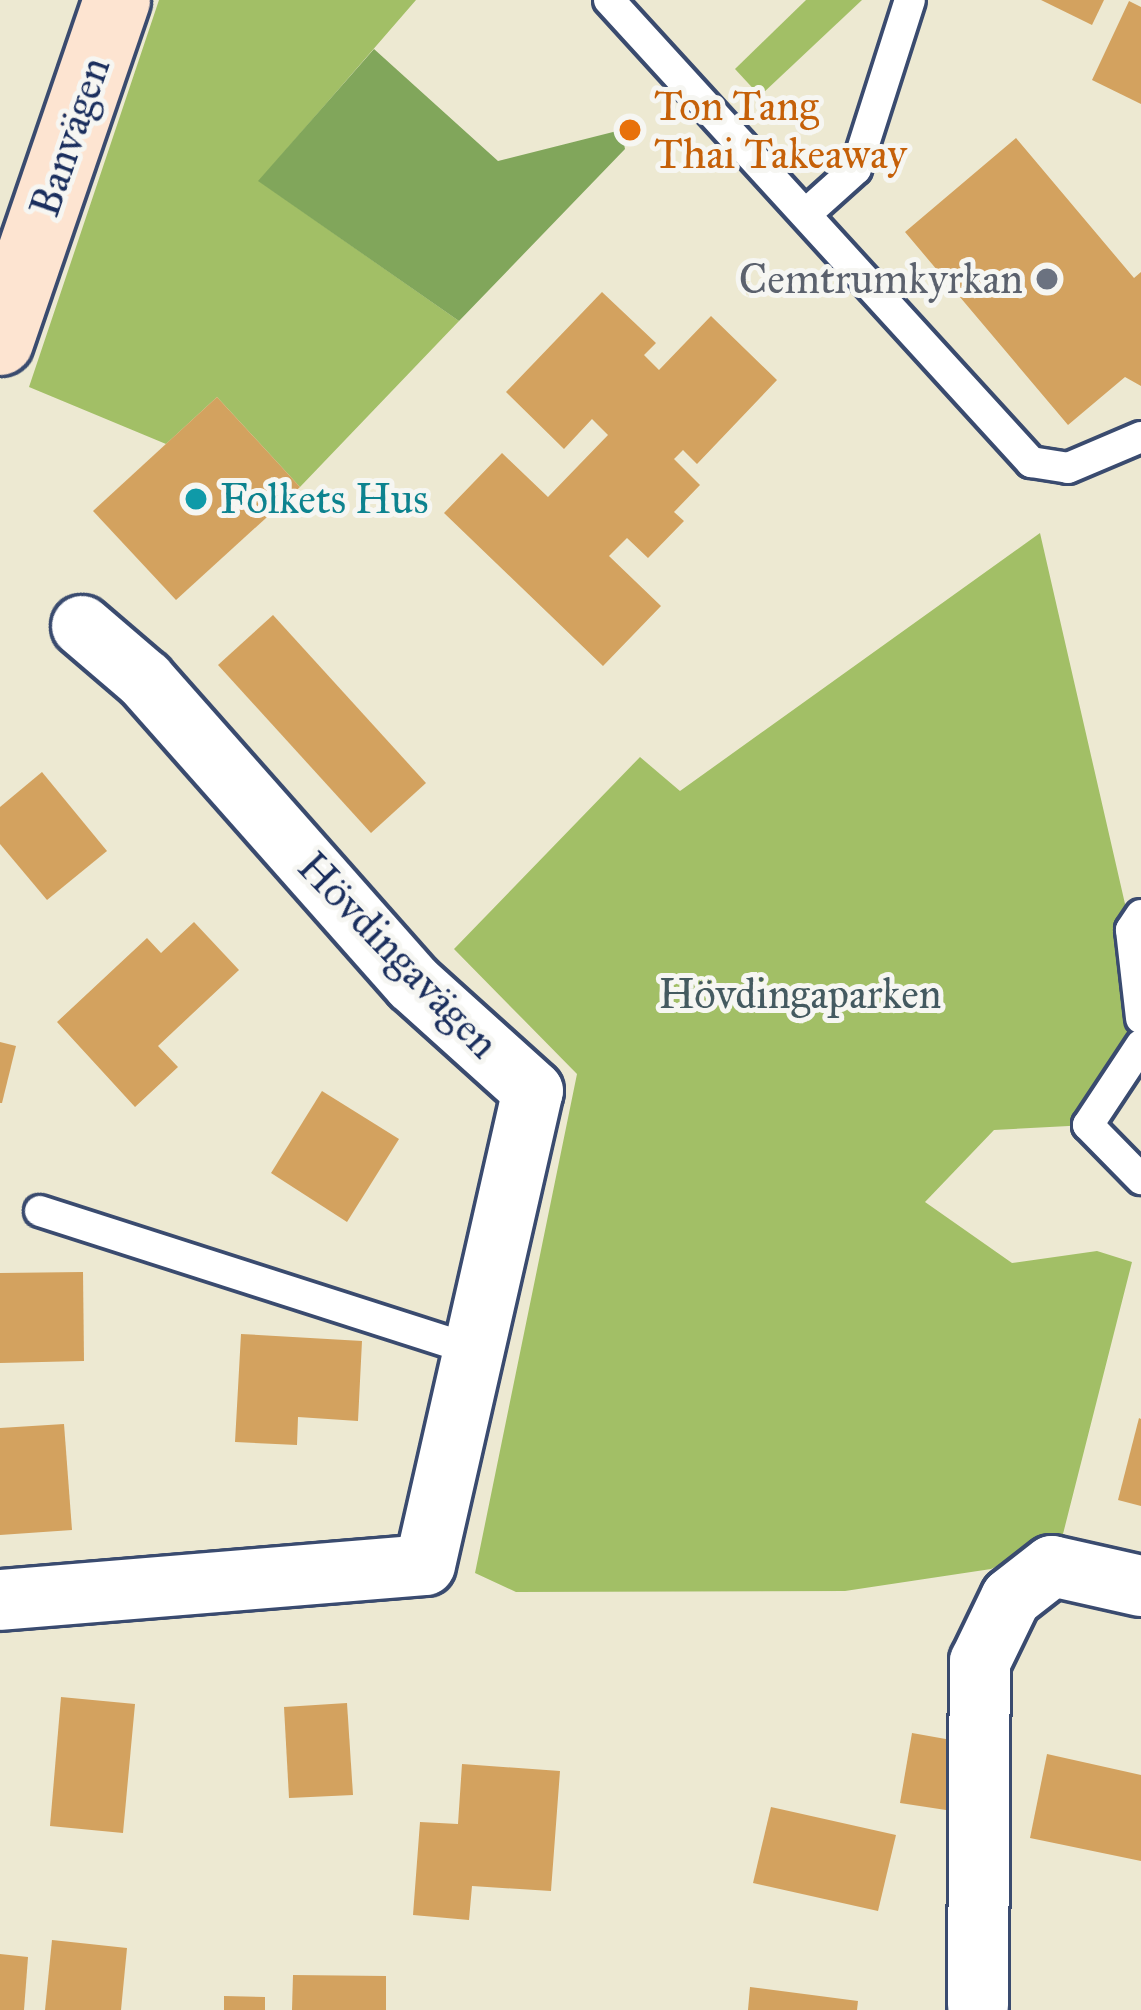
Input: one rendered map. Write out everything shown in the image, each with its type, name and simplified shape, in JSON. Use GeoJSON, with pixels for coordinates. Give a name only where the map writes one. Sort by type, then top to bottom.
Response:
{"type":"FeatureCollection","features":[{"type":"Feature","properties":{"kind":"street","name":"Banvägen"},"geometry":{"type":"LineString","coordinates":[[0,342],[13,262],[117,0]]}},
{"type":"Feature","properties":{"kind":"street","name":"Hövdingavägen"},"geometry":{"type":"LineString","coordinates":[[0,1600],[425,1564],[467,1348],[533,1091],[413,983],[145,680],[82,626]]}},
{"type":"Feature","properties":{"kind":"street"},"geometry":{"type":"LineString","coordinates":[[978,2005],[980,1662],[1011,1598],[1052,1567],[1141,1586]]}},
{"type":"Feature","properties":{"kind":"lane"},"geometry":{"type":"LineString","coordinates":[[608,0],[808,212],[1031,462],[1068,468],[1141,436]]}},
{"type":"Feature","properties":{"kind":"lane"},"geometry":{"type":"LineString","coordinates":[[808,212],[856,169],[910,0]]}},
{"type":"Feature","properties":{"kind":"lane"},"geometry":{"type":"LineString","coordinates":[[1141,915],[1131,930],[1141,1018]]}},
{"type":"Feature","properties":{"kind":"lane"},"geometry":{"type":"LineString","coordinates":[[1141,1045],[1088,1125],[1141,1179]]}},
{"type":"Feature","properties":{"kind":"lane"},"geometry":{"type":"LineString","coordinates":[[40,1211],[467,1348]]}},
{"type":"Feature","properties":{"kind":"green space"},"geometry":{"type":"Polygon","coordinates":[[[159,0],[416,0],[259,181],[459,321],[300,487],[217,397],[166,444],[29,387],[159,0]]]}},
{"type":"Feature","properties":{"kind":"green space"},"geometry":{"type":"Polygon","coordinates":[[[806,0],[862,0],[760,96],[735,69],[806,0]]]}},
{"type":"Feature","properties":{"kind":"green space"},"geometry":{"type":"Polygon","coordinates":[[[374,49],[498,161],[621,130],[625,149],[459,321],[258,181],[374,49]]]}},
{"type":"Feature","properties":{"kind":"green space","name":"Hövdingaparken"},"geometry":{"type":"Polygon","coordinates":[[[1040,533],[1131,930],[1141,1045],[1088,1125],[994,1130],[925,1202],[1012,1263],[1097,1251],[1132,1262],[1063,1534],[991,1569],[845,1591],[516,1592],[475,1573],[577,1074],[454,949],[640,757],[680,791],[1040,533]]]}},
{"type":"Feature","properties":{"kind":"building"},"geometry":{"type":"Polygon","coordinates":[[[1041,0],[1104,0],[1092,25],[1041,0]]]}},
{"type":"Feature","properties":{"kind":"building"},"geometry":{"type":"Polygon","coordinates":[[[1129,1],[1141,7],[1141,104],[1092,80],[1129,1]]]}},
{"type":"Feature","properties":{"kind":"building"},"geometry":{"type":"Polygon","coordinates":[[[1016,138],[1134,278],[1141,272],[1141,386],[1125,377],[1068,425],[905,232],[1016,138]]]}},
{"type":"Feature","properties":{"kind":"building"},"geometry":{"type":"Polygon","coordinates":[[[602,292],[656,343],[644,355],[659,370],[711,316],[777,380],[697,464],[683,450],[674,459],[700,485],[674,512],[684,521],[648,558],[627,538],[609,556],[661,606],[603,666],[444,513],[502,453],[548,497],[608,435],[592,419],[564,449],[506,392],[602,292]]]}},
{"type":"Feature","properties":{"kind":"building","name":"Folkets Hus"},"geometry":{"type":"Polygon","coordinates":[[[217,397],[300,487],[176,600],[93,511],[217,397]]]}},
{"type":"Feature","properties":{"kind":"building"},"geometry":{"type":"Polygon","coordinates":[[[273,615],[426,783],[371,833],[218,665],[273,615]]]}},
{"type":"Feature","properties":{"kind":"building"},"geometry":{"type":"Polygon","coordinates":[[[42,772],[107,851],[47,900],[0,844],[0,807],[42,772]]]}},
{"type":"Feature","properties":{"kind":"building"},"geometry":{"type":"Polygon","coordinates":[[[194,922],[239,970],[158,1046],[178,1067],[135,1107],[57,1022],[147,938],[161,953],[194,922]]]}},
{"type":"Feature","properties":{"kind":"building"},"geometry":{"type":"Polygon","coordinates":[[[0,1042],[16,1046],[2,1103],[0,1103],[0,1042]]]}},
{"type":"Feature","properties":{"kind":"building"},"geometry":{"type":"Polygon","coordinates":[[[322,1091],[399,1139],[347,1222],[271,1173],[322,1091]]]}},
{"type":"Feature","properties":{"kind":"building"},"geometry":{"type":"Polygon","coordinates":[[[83,1272],[84,1361],[0,1363],[0,1273],[83,1272]]]}},
{"type":"Feature","properties":{"kind":"building"},"geometry":{"type":"Polygon","coordinates":[[[241,1334],[362,1341],[358,1421],[298,1417],[297,1445],[235,1442],[241,1334]]]}},
{"type":"Feature","properties":{"kind":"building"},"geometry":{"type":"Polygon","coordinates":[[[1141,1419],[1141,1506],[1118,1500],[1141,1419]]]}},
{"type":"Feature","properties":{"kind":"building"},"geometry":{"type":"Polygon","coordinates":[[[64,1424],[72,1530],[0,1535],[0,1428],[64,1424]]]}},
{"type":"Feature","properties":{"kind":"building"},"geometry":{"type":"Polygon","coordinates":[[[61,1697],[135,1704],[123,1833],[50,1826],[61,1697]]]}},
{"type":"Feature","properties":{"kind":"building"},"geometry":{"type":"Polygon","coordinates":[[[347,1703],[353,1795],[289,1798],[284,1707],[347,1703]]]}},
{"type":"Feature","properties":{"kind":"building"},"geometry":{"type":"Polygon","coordinates":[[[912,1733],[957,1741],[946,1810],[900,1803],[912,1733]]]}},
{"type":"Feature","properties":{"kind":"building"},"geometry":{"type":"Polygon","coordinates":[[[1047,1754],[1141,1775],[1141,1861],[1030,1838],[1047,1754]]]}},
{"type":"Feature","properties":{"kind":"building"},"geometry":{"type":"Polygon","coordinates":[[[462,1764],[560,1771],[551,1891],[472,1886],[469,1920],[413,1915],[420,1822],[458,1824],[462,1764]]]}},
{"type":"Feature","properties":{"kind":"building"},"geometry":{"type":"Polygon","coordinates":[[[771,1807],[896,1835],[878,1911],[753,1883],[771,1807]]]}},
{"type":"Feature","properties":{"kind":"building"},"geometry":{"type":"Polygon","coordinates":[[[52,1940],[127,1948],[121,2010],[45,2010],[52,1940]]]}},
{"type":"Feature","properties":{"kind":"building"},"geometry":{"type":"Polygon","coordinates":[[[0,1954],[28,1957],[24,2010],[0,2010],[0,1954]]]}},
{"type":"Feature","properties":{"kind":"building"},"geometry":{"type":"Polygon","coordinates":[[[293,1975],[386,1976],[386,2010],[292,2010],[293,1975]]]}},
{"type":"Feature","properties":{"kind":"building"},"geometry":{"type":"Polygon","coordinates":[[[750,1987],[858,2001],[857,2010],[748,2010],[750,1987]]]}},
{"type":"Feature","properties":{"kind":"building"},"geometry":{"type":"Polygon","coordinates":[[[224,1996],[265,1997],[265,2010],[224,2010],[224,1996]]]}},
{"type":"Feature","properties":{"kind":"place","name":"Ton Tang Thai Takeaway"},"geometry":{"type":"Point","coordinates":[630,130]}},
{"type":"Feature","properties":{"kind":"place","name":"Cemtrumkyrkan"},"geometry":{"type":"Point","coordinates":[1047,279]}},
{"type":"Feature","properties":{"kind":"place","name":"Folkets Hus"},"geometry":{"type":"Point","coordinates":[196,499]}}]}
